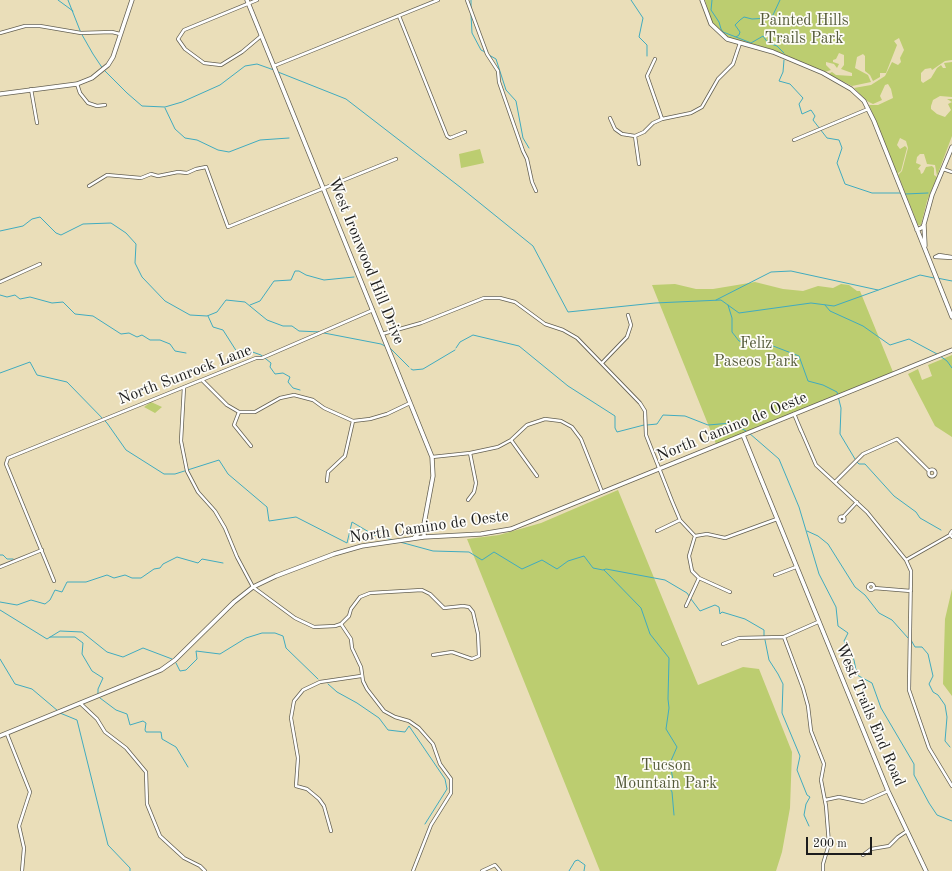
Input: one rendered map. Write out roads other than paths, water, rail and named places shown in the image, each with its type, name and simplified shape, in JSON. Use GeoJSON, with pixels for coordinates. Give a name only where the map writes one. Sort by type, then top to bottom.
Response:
{"type":"FeatureCollection","features":[{"type":"Feature","properties":{"kind":"street"},"geometry":{"type":"LineString","coordinates":[[0,94],[78,84],[92,78],[108,64],[113,57],[132,0]]}},
{"type":"Feature","properties":{"kind":"street"},"geometry":{"type":"LineString","coordinates":[[257,0],[248,2],[184,30],[178,40],[185,49],[204,63],[221,65],[242,52],[261,36]]}},
{"type":"Feature","properties":{"kind":"street"},"geometry":{"type":"LineString","coordinates":[[274,66],[438,0]]}},
{"type":"Feature","properties":{"kind":"street"},"geometry":{"type":"LineString","coordinates":[[467,0],[487,54],[498,71],[499,82],[523,151],[528,159],[532,182],[536,191]]}},
{"type":"Feature","properties":{"kind":"street"},"geometry":{"type":"LineString","coordinates":[[702,0],[714,29],[727,39],[773,52],[823,73],[851,89],[861,97],[869,109],[952,317]]}},
{"type":"Feature","properties":{"kind":"street","name":"West Ironwood Hill Drive"},"geometry":{"type":"LineString","coordinates":[[248,2],[432,457],[433,476],[424,526],[424,537]]}},
{"type":"Feature","properties":{"kind":"street"},"geometry":{"type":"LineString","coordinates":[[398,16],[447,136],[450,138],[465,132]]}},
{"type":"Feature","properties":{"kind":"street"},"geometry":{"type":"LineString","coordinates":[[0,32],[25,26],[40,26],[81,33],[112,32],[121,34]]}},
{"type":"Feature","properties":{"kind":"street"},"geometry":{"type":"LineString","coordinates":[[610,118],[615,129],[622,134],[635,136],[644,132],[653,123],[662,118],[691,113],[702,107],[718,79],[733,64],[740,43]]}},
{"type":"Feature","properties":{"kind":"street"},"geometry":{"type":"LineString","coordinates":[[655,58],[647,76],[662,118]]}},
{"type":"Feature","properties":{"kind":"street"},"geometry":{"type":"LineString","coordinates":[[78,84],[80,93],[88,103],[97,106],[105,105]]}},
{"type":"Feature","properties":{"kind":"street"},"geometry":{"type":"LineString","coordinates":[[31,89],[37,124]]}},
{"type":"Feature","properties":{"kind":"street"},"geometry":{"type":"LineString","coordinates":[[794,140],[869,109]]}},
{"type":"Feature","properties":{"kind":"street"},"geometry":{"type":"LineString","coordinates":[[635,136],[639,164]]}},
{"type":"Feature","properties":{"kind":"street"},"geometry":{"type":"LineString","coordinates":[[926,252],[924,224],[928,206],[952,146]]}},
{"type":"Feature","properties":{"kind":"street"},"geometry":{"type":"LineString","coordinates":[[89,186],[107,175],[141,178],[151,174],[158,176],[178,172],[187,173],[206,167],[228,227],[396,160]]}},
{"type":"Feature","properties":{"kind":"street"},"geometry":{"type":"LineString","coordinates":[[943,168],[952,172]]}},
{"type":"Feature","properties":{"kind":"street"},"geometry":{"type":"LineString","coordinates":[[917,230],[923,227],[924,224]]}},
{"type":"Feature","properties":{"kind":"street"},"geometry":{"type":"LineString","coordinates":[[928,258],[939,255],[952,257]]}},
{"type":"Feature","properties":{"kind":"street"},"geometry":{"type":"LineString","coordinates":[[0,282],[40,264]]}},
{"type":"Feature","properties":{"kind":"street"},"geometry":{"type":"LineString","coordinates":[[382,334],[421,323],[484,298],[500,298],[515,302],[545,324],[563,330],[577,338],[640,403],[645,411],[646,435],[680,520],[695,536]]}},
{"type":"Feature","properties":{"kind":"street","name":"North Sunrock Lane"},"geometry":{"type":"LineString","coordinates":[[42,550],[8,469],[6,460],[11,456],[184,387],[203,381],[256,358],[262,358],[373,310]]}},
{"type":"Feature","properties":{"kind":"street"},"geometry":{"type":"LineString","coordinates":[[602,363],[627,337],[631,325],[628,315]]}},
{"type":"Feature","properties":{"kind":"street","name":"North Camino de Oeste"},"geometry":{"type":"LineString","coordinates":[[0,736],[162,670],[175,660],[234,602],[253,587],[298,568],[350,549],[413,538],[481,534],[511,528],[660,470],[743,434],[952,350]]}},
{"type":"Feature","properties":{"kind":"street"},"geometry":{"type":"LineString","coordinates":[[203,381],[227,405],[240,412],[255,412],[280,398],[294,395],[313,400],[324,408],[354,421],[370,419],[387,414],[410,403]]}},
{"type":"Feature","properties":{"kind":"street"},"geometry":{"type":"LineString","coordinates":[[184,387],[181,441],[187,471],[198,492],[215,511],[225,528],[236,557],[253,587],[304,624],[314,627],[327,627],[341,624],[363,594],[425,590],[444,608],[467,606],[473,612],[478,634],[479,656],[472,659],[457,652],[447,652],[433,655]]}},
{"type":"Feature","properties":{"kind":"street"},"geometry":{"type":"LineString","coordinates":[[240,412],[234,425],[251,446]]}},
{"type":"Feature","properties":{"kind":"street"},"geometry":{"type":"LineString","coordinates":[[794,414],[816,465],[867,512],[906,560],[910,571],[911,591],[909,690],[929,748],[952,786]]}},
{"type":"Feature","properties":{"kind":"street"},"geometry":{"type":"LineString","coordinates":[[432,457],[470,453],[498,447],[511,440],[527,425],[544,419],[561,421],[572,427],[581,439],[602,492]]}},
{"type":"Feature","properties":{"kind":"street"},"geometry":{"type":"LineString","coordinates":[[327,481],[328,472],[345,456],[354,421]]}},
{"type":"Feature","properties":{"kind":"street","name":"West Trails End Road"},"geometry":{"type":"LineString","coordinates":[[743,434],[818,622],[888,791],[926,871]]}},
{"type":"Feature","properties":{"kind":"street"},"geometry":{"type":"LineString","coordinates":[[835,482],[863,454],[899,437],[930,471]]}},
{"type":"Feature","properties":{"kind":"street"},"geometry":{"type":"LineString","coordinates":[[511,440],[537,476]]}},
{"type":"Feature","properties":{"kind":"street"},"geometry":{"type":"LineString","coordinates":[[468,500],[474,492],[476,483],[470,453]]}},
{"type":"Feature","properties":{"kind":"street"},"geometry":{"type":"LineString","coordinates":[[843,517],[857,502]]}},
{"type":"Feature","properties":{"kind":"street"},"geometry":{"type":"LineString","coordinates":[[695,536],[708,534],[725,538],[777,519]]}},
{"type":"Feature","properties":{"kind":"street"},"geometry":{"type":"LineString","coordinates":[[657,531],[680,520]]}},
{"type":"Feature","properties":{"kind":"street"},"geometry":{"type":"LineString","coordinates":[[413,538],[422,531],[424,526]]}},
{"type":"Feature","properties":{"kind":"street"},"geometry":{"type":"LineString","coordinates":[[906,560],[951,536],[952,531]]}},
{"type":"Feature","properties":{"kind":"street"},"geometry":{"type":"LineString","coordinates":[[695,536],[689,556],[692,571],[699,578],[730,592]]}},
{"type":"Feature","properties":{"kind":"street"},"geometry":{"type":"LineString","coordinates":[[0,567],[42,550],[54,581]]}},
{"type":"Feature","properties":{"kind":"street"},"geometry":{"type":"LineString","coordinates":[[775,575],[796,567]]}},
{"type":"Feature","properties":{"kind":"street"},"geometry":{"type":"LineString","coordinates":[[686,606],[699,578]]}},
{"type":"Feature","properties":{"kind":"street"},"geometry":{"type":"LineString","coordinates":[[874,588],[911,591]]}},
{"type":"Feature","properties":{"kind":"street"},"geometry":{"type":"LineString","coordinates":[[723,644],[739,638],[784,637],[818,622]]}},
{"type":"Feature","properties":{"kind":"street"},"geometry":{"type":"LineString","coordinates":[[341,624],[351,639],[352,648],[361,667],[361,676],[365,685],[384,711],[395,717],[410,722],[419,728],[432,744],[440,764],[451,780],[451,793],[431,825],[413,871]]}},
{"type":"Feature","properties":{"kind":"street"},"geometry":{"type":"LineString","coordinates":[[784,637],[803,688],[808,706],[811,730],[824,764],[821,780],[825,800],[829,844],[823,864],[823,871]]}},
{"type":"Feature","properties":{"kind":"street"},"geometry":{"type":"LineString","coordinates":[[331,831],[324,806],[319,799],[307,789],[296,786],[298,758],[291,718],[294,701],[303,690],[320,682],[361,676]]}},
{"type":"Feature","properties":{"kind":"street"},"geometry":{"type":"LineString","coordinates":[[81,704],[97,719],[106,732],[126,748],[146,772],[147,804],[160,836],[184,858],[200,866],[205,871]]}},
{"type":"Feature","properties":{"kind":"street"},"geometry":{"type":"LineString","coordinates":[[7,734],[30,792],[19,826],[24,848],[22,871]]}},
{"type":"Feature","properties":{"kind":"street"},"geometry":{"type":"LineString","coordinates":[[825,800],[839,797],[863,802],[888,791]]}},
{"type":"Feature","properties":{"kind":"street"},"geometry":{"type":"LineString","coordinates":[[863,855],[871,849],[889,846],[898,837],[908,831]]}},
{"type":"Feature","properties":{"kind":"street"},"geometry":{"type":"LineString","coordinates":[[482,871],[495,865],[500,871]]}},
{"type":"Feature","properties":{"kind":"waterway"},"geometry":{"type":"LineString","coordinates":[[58,0],[73,11]]}},
{"type":"Feature","properties":{"kind":"waterway"},"geometry":{"type":"LineString","coordinates":[[68,0],[81,33],[103,69],[142,106],[165,107],[182,102],[220,85],[245,66],[257,64],[274,70]]}},
{"type":"Feature","properties":{"kind":"waterway"},"geometry":{"type":"LineString","coordinates":[[471,0],[471,8]]}},
{"type":"Feature","properties":{"kind":"waterway"},"geometry":{"type":"LineString","coordinates":[[631,0],[643,18],[639,37],[647,45],[647,56]]}},
{"type":"Feature","properties":{"kind":"waterway"},"geometry":{"type":"LineString","coordinates":[[712,0],[711,10],[719,22],[721,29],[723,32],[736,37],[740,32],[735,25],[740,20],[744,17],[752,19],[769,18],[773,15],[780,0]]}},
{"type":"Feature","properties":{"kind":"waterway"},"geometry":{"type":"LineString","coordinates":[[471,14],[472,33],[481,50],[485,52]]}},
{"type":"Feature","properties":{"kind":"waterway"},"geometry":{"type":"LineString","coordinates":[[736,37],[751,43],[763,36],[768,43],[777,46],[784,53]]}},
{"type":"Feature","properties":{"kind":"waterway"},"geometry":{"type":"LineString","coordinates":[[489,55],[496,59],[506,90],[516,101],[523,138],[529,148]]}},
{"type":"Feature","properties":{"kind":"waterway"},"geometry":{"type":"LineString","coordinates":[[784,60],[783,72],[779,81],[790,84],[803,98],[799,104],[802,114],[811,110],[815,116],[813,120],[827,138],[839,140],[842,148],[837,163],[845,184],[872,193],[900,193]]}},
{"type":"Feature","properties":{"kind":"waterway"},"geometry":{"type":"LineString","coordinates":[[278,72],[346,99],[460,187],[533,246],[568,312],[655,303],[721,300],[739,313],[811,303],[834,306],[920,275],[934,278]]}},
{"type":"Feature","properties":{"kind":"waterway"},"geometry":{"type":"LineString","coordinates":[[165,108],[175,129],[185,138],[197,140],[218,150],[229,152],[260,140],[289,138]]}},
{"type":"Feature","properties":{"kind":"waterway"},"geometry":{"type":"LineString","coordinates":[[905,194],[928,193]]}},
{"type":"Feature","properties":{"kind":"waterway"},"geometry":{"type":"LineString","coordinates":[[0,231],[23,226],[32,219],[40,217],[56,233],[61,235],[83,224],[111,223],[126,233],[136,244],[135,263],[142,277],[165,301],[190,315],[207,316],[217,312],[226,300],[245,302],[267,320],[283,326],[292,326],[299,331],[321,332]]}},
{"type":"Feature","properties":{"kind":"waterway"},"geometry":{"type":"LineString","coordinates":[[250,305],[260,301],[274,281],[291,280],[295,271],[324,280],[354,277]]}},
{"type":"Feature","properties":{"kind":"waterway"},"geometry":{"type":"LineString","coordinates":[[716,300],[771,272],[791,271],[878,290]]}},
{"type":"Feature","properties":{"kind":"waterway"},"geometry":{"type":"LineString","coordinates":[[937,278],[952,281]]}},
{"type":"Feature","properties":{"kind":"waterway"},"geometry":{"type":"LineString","coordinates":[[0,295],[7,297],[15,295],[20,299],[30,297],[52,303],[63,302],[75,314],[93,316],[121,334],[129,333],[137,337],[142,335],[150,340],[160,340],[170,344],[175,351],[186,353]]}},
{"type":"Feature","properties":{"kind":"waterway"},"geometry":{"type":"LineString","coordinates":[[728,305],[732,318],[732,332],[739,341],[758,345],[768,344],[799,356],[808,381],[823,385],[837,392],[841,408],[840,434],[855,459]]}},
{"type":"Feature","properties":{"kind":"waterway"},"geometry":{"type":"LineString","coordinates":[[825,305],[830,311],[863,326],[890,345],[909,339],[937,354]]}},
{"type":"Feature","properties":{"kind":"waterway"},"geometry":{"type":"LineString","coordinates":[[208,316],[213,327],[223,330],[237,352],[244,349],[261,355],[271,363],[270,367],[275,374],[283,373],[290,377],[288,382],[293,388],[300,390]]}},
{"type":"Feature","properties":{"kind":"waterway"},"geometry":{"type":"LineString","coordinates":[[324,333],[381,344],[387,347]]}},
{"type":"Feature","properties":{"kind":"waterway"},"geometry":{"type":"LineString","coordinates":[[456,348],[460,342],[473,335],[519,346],[568,386],[615,416],[615,428],[617,432],[644,425]]}},
{"type":"Feature","properties":{"kind":"waterway"},"geometry":{"type":"LineString","coordinates":[[390,348],[409,367]]}},
{"type":"Feature","properties":{"kind":"waterway"},"geometry":{"type":"LineString","coordinates":[[411,369],[423,369],[455,350]]}},
{"type":"Feature","properties":{"kind":"waterway"},"geometry":{"type":"LineString","coordinates":[[940,356],[947,361],[952,368]]}},
{"type":"Feature","properties":{"kind":"waterway"},"geometry":{"type":"LineString","coordinates":[[0,373],[30,362],[37,375],[67,382],[107,423],[126,450],[164,474],[175,474],[219,460],[228,474],[267,507],[269,521],[296,517],[347,543],[352,522],[374,535],[393,540]]}},
{"type":"Feature","properties":{"kind":"waterway"},"geometry":{"type":"LineString","coordinates":[[647,425],[657,424],[663,415],[685,416],[708,425],[732,423],[746,431]]}},
{"type":"Feature","properties":{"kind":"waterway"},"geometry":{"type":"LineString","coordinates":[[749,433],[779,459],[799,507],[819,574],[836,607],[838,626],[848,633],[844,641],[854,660],[857,675],[872,683],[881,708],[914,764],[914,775],[929,803],[937,815],[952,821]]}},
{"type":"Feature","properties":{"kind":"waterway"},"geometry":{"type":"LineString","coordinates":[[857,462],[859,464],[865,464],[894,496],[916,512],[920,518],[941,530]]}},
{"type":"Feature","properties":{"kind":"waterway"},"geometry":{"type":"LineString","coordinates":[[807,531],[818,536],[828,544],[855,587],[865,595],[879,613],[892,620],[908,638]]}},
{"type":"Feature","properties":{"kind":"waterway"},"geometry":{"type":"LineString","coordinates":[[400,542],[433,551],[469,552],[482,560],[494,552],[522,569],[542,560],[557,569],[568,561],[584,556],[593,568],[665,580],[687,593],[689,596]]}},
{"type":"Feature","properties":{"kind":"waterway"},"geometry":{"type":"LineString","coordinates":[[0,555],[3,555],[7,559],[13,559]]}},
{"type":"Feature","properties":{"kind":"waterway"},"geometry":{"type":"LineString","coordinates":[[0,602],[17,605],[31,600],[45,604],[50,600],[55,590],[62,592],[67,582],[86,582],[107,575],[114,578],[125,575],[132,578],[141,578],[154,569],[160,568],[163,564],[177,557],[198,563],[202,559],[223,563]]}},
{"type":"Feature","properties":{"kind":"waterway"},"geometry":{"type":"LineString","coordinates":[[604,570],[641,608],[650,634],[669,658],[669,708],[666,729],[677,747],[670,763],[673,780],[670,781],[668,785],[672,792],[674,815]]}},
{"type":"Feature","properties":{"kind":"waterway"},"geometry":{"type":"LineString","coordinates":[[691,599],[700,611],[715,605],[719,607],[720,614],[722,612],[745,619],[764,630],[764,636]]}},
{"type":"Feature","properties":{"kind":"waterway"},"geometry":{"type":"LineString","coordinates":[[0,610],[47,639],[60,631],[82,632],[107,652],[123,657],[143,648],[172,659]]}},
{"type":"Feature","properties":{"kind":"waterway"},"geometry":{"type":"LineString","coordinates":[[176,663],[180,671],[186,670],[197,659],[196,651],[220,654],[246,638],[262,633],[275,633],[283,636],[286,648],[318,679]]}},
{"type":"Feature","properties":{"kind":"waterway"},"geometry":{"type":"LineString","coordinates":[[50,637],[75,637],[83,643],[82,654],[92,671],[103,678],[98,689],[98,695]]}},
{"type":"Feature","properties":{"kind":"waterway"},"geometry":{"type":"LineString","coordinates":[[765,640],[769,660],[783,684],[782,713],[800,756],[797,770],[807,795],[810,797],[806,804],[804,815],[809,826]]}},
{"type":"Feature","properties":{"kind":"waterway"},"geometry":{"type":"LineString","coordinates":[[911,640],[915,647],[922,647],[928,654],[933,676],[929,684],[933,692],[938,695],[945,705],[947,717],[945,741],[950,747]]}},
{"type":"Feature","properties":{"kind":"waterway"},"geometry":{"type":"LineString","coordinates":[[0,659],[15,684],[32,689],[58,711]]}},
{"type":"Feature","properties":{"kind":"waterway"},"geometry":{"type":"LineString","coordinates":[[328,684],[337,692],[379,718],[388,730],[405,732],[409,726],[445,779],[447,789],[425,824]]}},
{"type":"Feature","properties":{"kind":"waterway"},"geometry":{"type":"LineString","coordinates":[[100,698],[116,710],[127,714],[130,725],[143,721],[146,723],[146,732],[161,732],[162,739],[176,747],[188,767]]}},
{"type":"Feature","properties":{"kind":"waterway"},"geometry":{"type":"LineString","coordinates":[[60,713],[77,720],[108,845],[130,868],[130,871]]}},
{"type":"Feature","properties":{"kind":"waterway"},"geometry":{"type":"LineString","coordinates":[[569,871],[575,861],[578,860],[585,865],[584,871]]}},
{"type":"Feature","properties":{"kind":"park label","name":"Painted Hills Trails Park"},"geometry":{"type":"Point","coordinates":[804,30]}},
{"type":"Feature","properties":{"kind":"park label","name":"Feliz Paseos Park"},"geometry":{"type":"Point","coordinates":[756,353]}},
{"type":"Feature","properties":{"kind":"park label","name":"Tucson Mountain Park"},"geometry":{"type":"Point","coordinates":[666,775]}}]}
